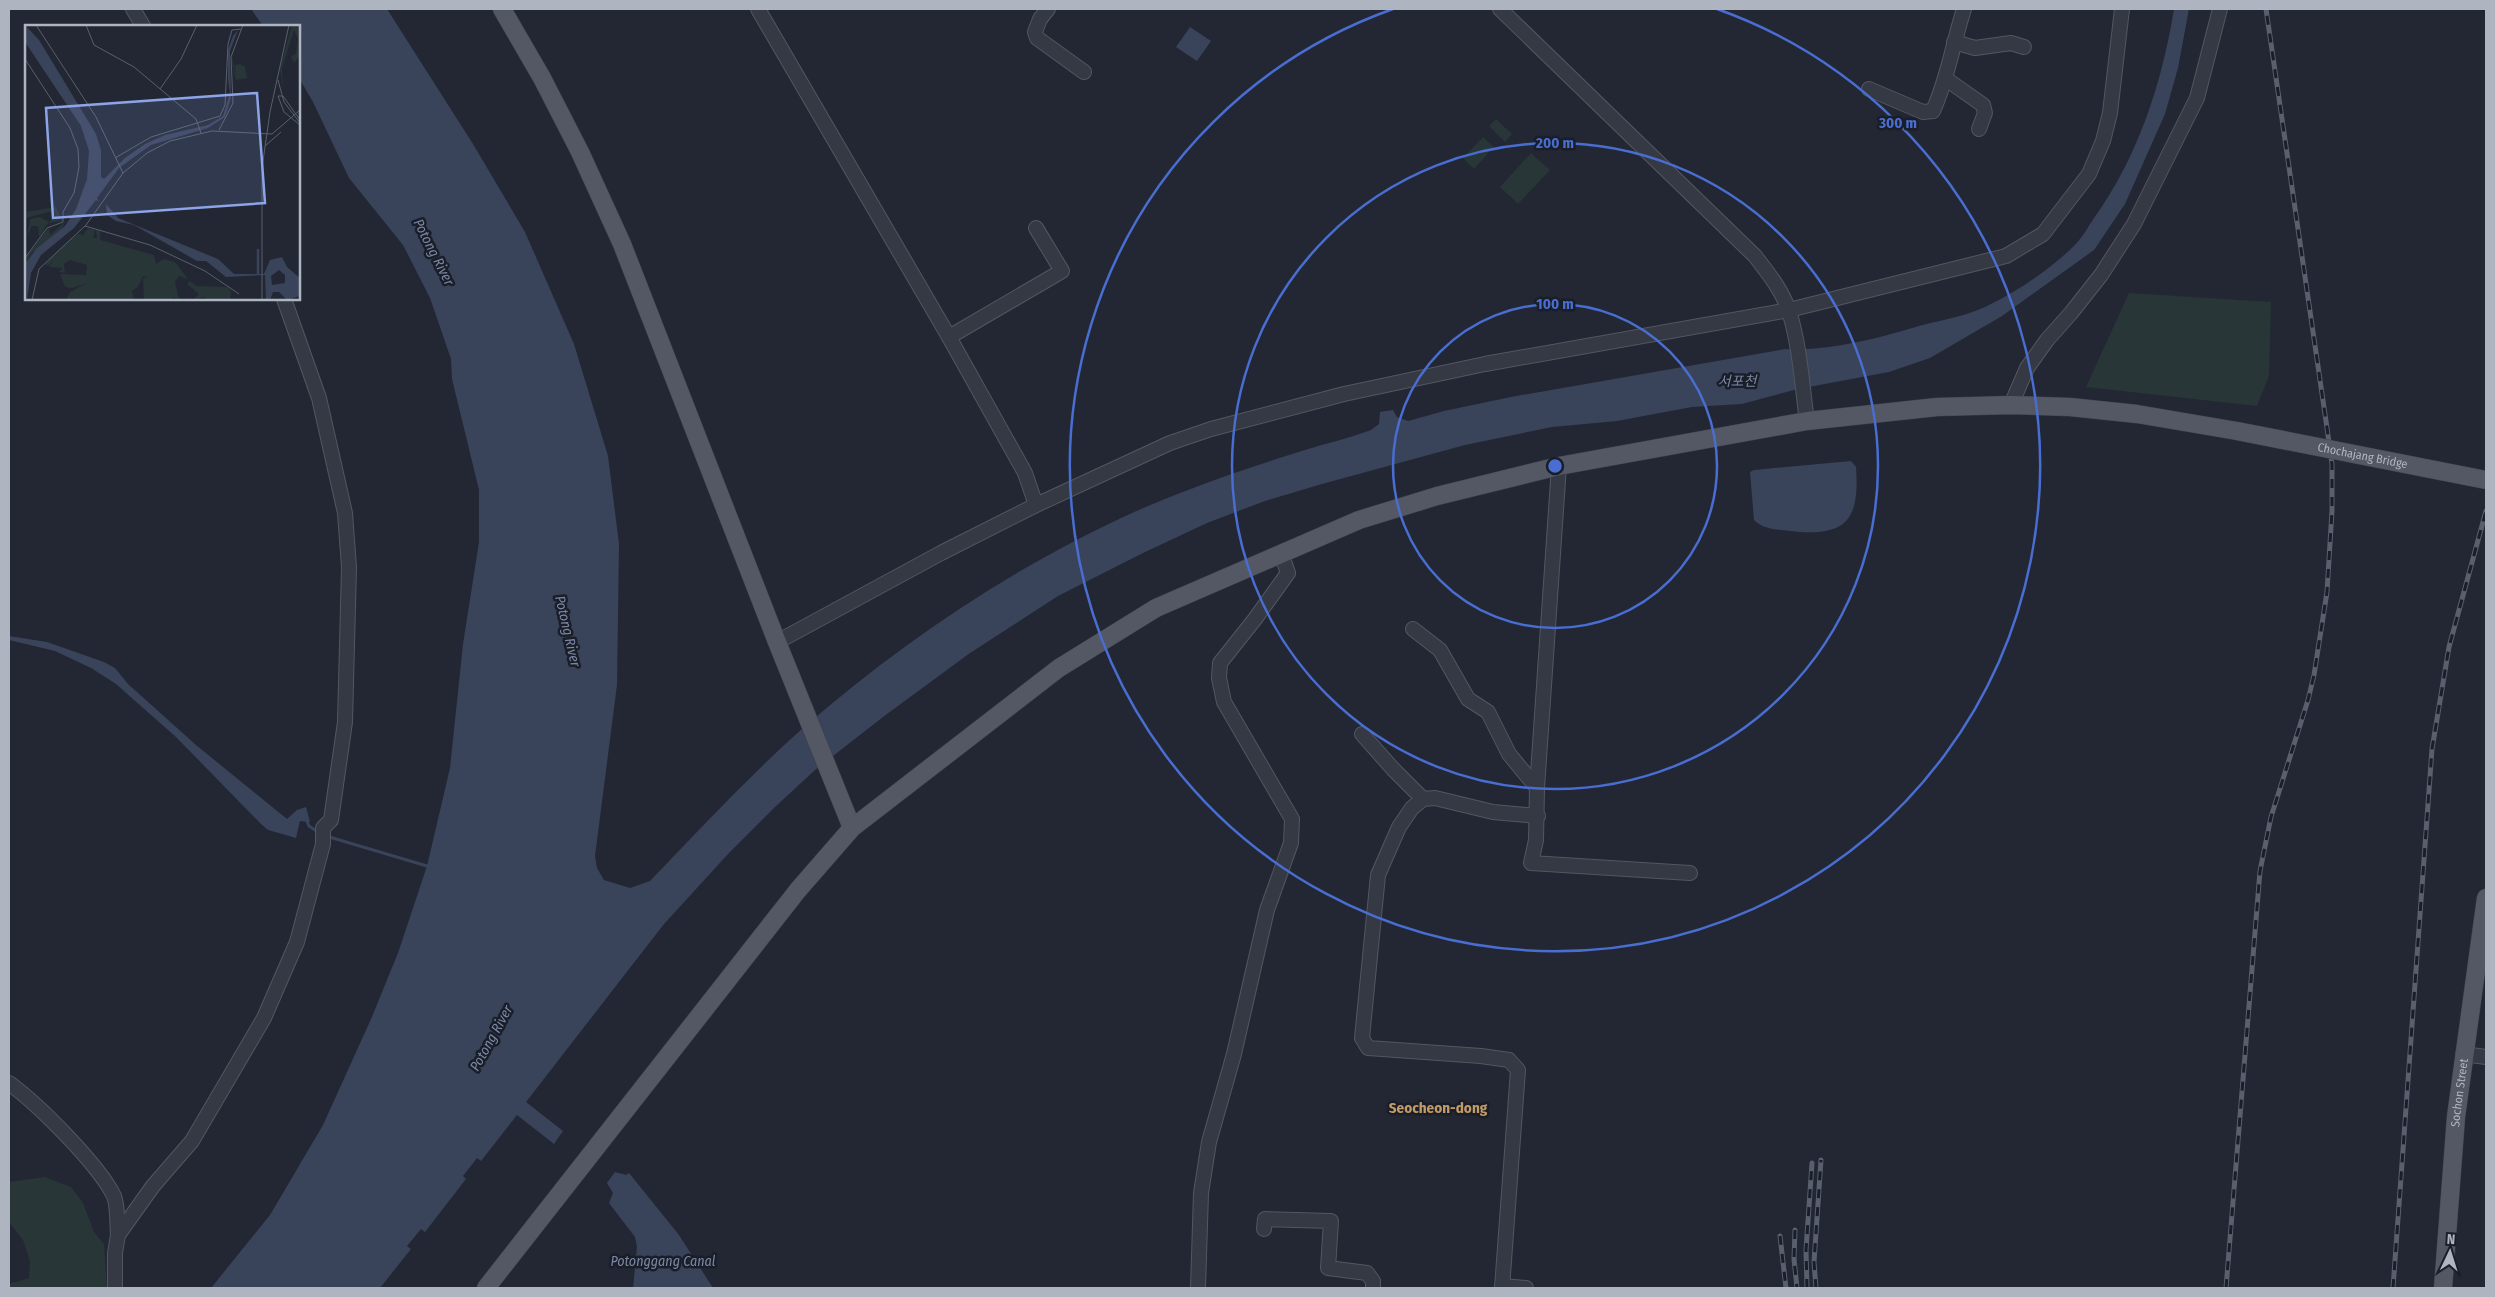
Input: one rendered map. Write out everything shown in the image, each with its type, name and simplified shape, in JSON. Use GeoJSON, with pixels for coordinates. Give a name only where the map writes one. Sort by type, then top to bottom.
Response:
{"type":"FeatureCollection","features":[{"type":"Feature","properties":{"kind":"main road"},"geometry":{"type":"LineString","coordinates":[[502,9],[542,78],[580,152],[622,244],[780,650],[852,828]]}},
{"type":"Feature","properties":{"kind":"main road","name":"Chochajang Bridge"},"geometry":{"type":"LineString","coordinates":[[486,1288],[798,890],[852,828],[1059,668],[1156,608],[1359,520],[1420,501],[1559,466],[1806,421],[1937,407],[2011,404],[2070,407],[2137,414],[2237,431],[2486,480]]}},
{"type":"Feature","properties":{"kind":"main road","name":"Sochon Street"},"geometry":{"type":"LineString","coordinates":[[2443,1288],[2463,1054],[2486,898]]}},
{"type":"Feature","properties":{"kind":"street"},"geometry":{"type":"LineString","coordinates":[[133,9],[142,25]]}},
{"type":"Feature","properties":{"kind":"street"},"geometry":{"type":"LineString","coordinates":[[758,9],[949,337],[1025,473],[1036,505]]}},
{"type":"Feature","properties":{"kind":"street"},"geometry":{"type":"LineString","coordinates":[[1048,9],[1040,19],[1035,32],[1038,38],[1084,72]]}},
{"type":"Feature","properties":{"kind":"street"},"geometry":{"type":"LineString","coordinates":[[1500,9],[1755,256],[1773,279],[1789,310],[1796,341],[1806,421]]}},
{"type":"Feature","properties":{"kind":"street"},"geometry":{"type":"LineString","coordinates":[[1869,90],[1923,112],[1933,111],[1946,79],[1964,9]]}},
{"type":"Feature","properties":{"kind":"street"},"geometry":{"type":"LineString","coordinates":[[780,650],[941,552],[1036,505],[1170,443],[1211,429],[1305,404],[1485,364],[1789,310],[2006,256],[2043,234],[2089,174],[2103,141],[2110,114],[2122,9]]}},
{"type":"Feature","properties":{"kind":"street"},"geometry":{"type":"LineString","coordinates":[[2011,404],[2027,368],[2047,340],[2101,275],[2134,224],[2198,98],[2220,9]]}},
{"type":"Feature","properties":{"kind":"street"},"geometry":{"type":"LineString","coordinates":[[1954,42],[1975,48],[2011,43],[2024,47]]}},
{"type":"Feature","properties":{"kind":"street"},"geometry":{"type":"LineString","coordinates":[[1946,79],[1983,105],[1984,113],[1979,129]]}},
{"type":"Feature","properties":{"kind":"street"},"geometry":{"type":"LineString","coordinates":[[949,337],[1062,271],[1036,228]]}},
{"type":"Feature","properties":{"kind":"street"},"geometry":{"type":"LineString","coordinates":[[118,1235],[153,1186],[192,1141],[264,1018],[297,942],[307,909],[324,834],[331,820],[345,722],[349,567],[345,513],[327,430],[311,373],[284,300]]}},
{"type":"Feature","properties":{"kind":"street"},"geometry":{"type":"LineString","coordinates":[[1559,466],[1537,788],[1538,816],[1536,840],[1531,863],[1690,873]]}},
{"type":"Feature","properties":{"kind":"street"},"geometry":{"type":"LineString","coordinates":[[1198,1288],[1202,1193],[1209,1142],[1234,1054],[1267,910],[1291,843],[1292,819],[1224,702],[1220,678],[1220,663],[1288,573],[1281,553]]}},
{"type":"Feature","properties":{"kind":"street"},"geometry":{"type":"LineString","coordinates":[[1413,629],[1440,650],[1468,698],[1488,712],[1509,754],[1537,788]]}},
{"type":"Feature","properties":{"kind":"street"},"geometry":{"type":"LineString","coordinates":[[1362,734],[1392,769],[1423,800]]}},
{"type":"Feature","properties":{"kind":"street"},"geometry":{"type":"LineString","coordinates":[[1526,1288],[1502,1287],[1518,1070],[1509,1060],[1490,1057],[1368,1048],[1362,1038],[1378,875],[1399,827],[1412,808],[1423,800],[1435,798],[1493,812],[1538,816]]}},
{"type":"Feature","properties":{"kind":"street"},"geometry":{"type":"LineString","coordinates":[[2463,1054],[2486,1057]]}},
{"type":"Feature","properties":{"kind":"street"},"geometry":{"type":"LineString","coordinates":[[9,1083],[54,1124],[98,1171],[115,1198],[118,1235],[115,1253],[115,1288]]}},
{"type":"Feature","properties":{"kind":"street"},"geometry":{"type":"LineString","coordinates":[[1264,1229],[1265,1218],[1332,1221],[1328,1268],[1367,1273],[1373,1282],[1373,1288]]}},
{"type":"Feature","properties":{"kind":"shaded area"},"geometry":{"type":"Polygon","coordinates":[[[1496,119],[1512,134],[1505,142],[1489,126],[1496,119]]]}},
{"type":"Feature","properties":{"kind":"shaded area"},"geometry":{"type":"Polygon","coordinates":[[[1483,137],[1494,147],[1474,169],[1463,158],[1483,137]]]}},
{"type":"Feature","properties":{"kind":"shaded area"},"geometry":{"type":"Polygon","coordinates":[[[1531,153],[1550,170],[1518,204],[1500,187],[1531,153]]]}},
{"type":"Feature","properties":{"kind":"shaded area"},"geometry":{"type":"Polygon","coordinates":[[[2129,293],[2271,302],[2269,376],[2257,406],[2086,387],[2129,293]]]}},
{"type":"Feature","properties":{"kind":"shaded area"},"geometry":{"type":"Polygon","coordinates":[[[45,1177],[71,1187],[83,1203],[94,1232],[104,1244],[107,1288],[9,1288],[9,1284],[29,1278],[30,1261],[23,1240],[9,1222],[9,1182],[45,1177]]]}},
{"type":"Feature","properties":{"kind":"water"},"geometry":{"type":"Polygon","coordinates":[[[251,9],[387,9],[473,144],[525,232],[574,344],[608,456],[619,544],[617,685],[595,856],[597,868],[604,880],[630,888],[650,881],[783,746],[842,695],[922,634],[1007,579],[1095,531],[1141,509],[1181,492],[1243,470],[1371,430],[1379,424],[1380,412],[1393,410],[1397,417],[1408,421],[1444,411],[1511,397],[1785,349],[1819,348],[1853,343],[1971,313],[2010,294],[2044,272],[2074,246],[2110,195],[2135,145],[2155,92],[2163,64],[2174,9],[2189,9],[2178,68],[2165,114],[2125,204],[2094,250],[2002,316],[1930,358],[1889,372],[1798,389],[1742,404],[1692,407],[1617,421],[1552,427],[1465,445],[1322,484],[1265,501],[1207,523],[1058,596],[970,653],[815,770],[729,853],[664,924],[526,1102],[563,1131],[554,1144],[517,1115],[481,1161],[477,1158],[463,1176],[466,1179],[425,1232],[421,1229],[407,1246],[411,1249],[380,1288],[211,1288],[270,1215],[323,1125],[371,1019],[398,953],[427,866],[450,768],[463,644],[479,542],[479,490],[452,379],[451,359],[430,298],[403,245],[349,178],[313,102],[300,80],[300,25],[262,25],[251,9]]]}},
{"type":"Feature","properties":{"kind":"water"},"geometry":{"type":"Polygon","coordinates":[[[1190,27],[1211,41],[1197,61],[1176,47],[1190,27]]]}},
{"type":"Feature","properties":{"kind":"water"},"geometry":{"type":"Polygon","coordinates":[[[1851,461],[1856,467],[1857,486],[1855,501],[1851,513],[1845,522],[1836,528],[1809,532],[1790,531],[1766,527],[1754,520],[1750,472],[1754,470],[1851,461]]]}},
{"type":"Feature","properties":{"kind":"water"},"geometry":{"type":"Polygon","coordinates":[[[9,636],[47,642],[104,662],[115,668],[128,684],[196,745],[287,819],[297,810],[306,807],[310,822],[300,821],[296,838],[268,830],[176,737],[116,684],[91,668],[55,651],[9,640],[9,636]]]}},
{"type":"Feature","properties":{"kind":"water","name":"Potonggang Canal"},"geometry":{"type":"Polygon","coordinates":[[[615,1172],[626,1175],[629,1173],[679,1235],[713,1288],[633,1288],[637,1247],[635,1237],[609,1203],[613,1193],[607,1183],[615,1172]]]}},
{"type":"Feature","properties":{"kind":"waterway"},"geometry":{"type":"LineString","coordinates":[[306,819],[309,826],[318,832]]}},
{"type":"Feature","properties":{"kind":"waterway"},"geometry":{"type":"LineString","coordinates":[[326,836],[427,866]]}},
{"type":"Feature","properties":{"kind":"railway"},"geometry":{"type":"LineString","coordinates":[[2226,1288],[2260,871],[2271,817],[2308,700],[2314,675],[2327,592],[2332,511],[2332,464],[2266,9]]}},
{"type":"Feature","properties":{"kind":"railway"},"geometry":{"type":"LineString","coordinates":[[2393,1288],[2432,749],[2449,647],[2486,511]]}},
{"type":"Feature","properties":{"kind":"railway"},"geometry":{"type":"LineString","coordinates":[[1816,1288],[1814,1262],[1821,1160]]}},
{"type":"Feature","properties":{"kind":"railway"},"geometry":{"type":"LineString","coordinates":[[1807,1288],[1806,1250],[1812,1163]]}},
{"type":"Feature","properties":{"kind":"railway"},"geometry":{"type":"LineString","coordinates":[[1795,1230],[1794,1259],[1797,1288]]}},
{"type":"Feature","properties":{"kind":"railway"},"geometry":{"type":"LineString","coordinates":[[1780,1236],[1786,1288]]}},
{"type":"Feature","properties":{"kind":"district","name":"Seocheon-dong"},"geometry":{"type":"Point","coordinates":[1438,1108]}},
{"type":"Feature","properties":{"kind":"water label","name":"Potong River"},"geometry":{"type":"Point","coordinates":[434,252]}},
{"type":"Feature","properties":{"kind":"water label","name":"서포천"},"geometry":{"type":"Point","coordinates":[1737,381]}},
{"type":"Feature","properties":{"kind":"water label","name":"Potong River"},"geometry":{"type":"Point","coordinates":[568,631]}},
{"type":"Feature","properties":{"kind":"water label","name":"Potong River"},"geometry":{"type":"Point","coordinates":[491,1038]}}]}
